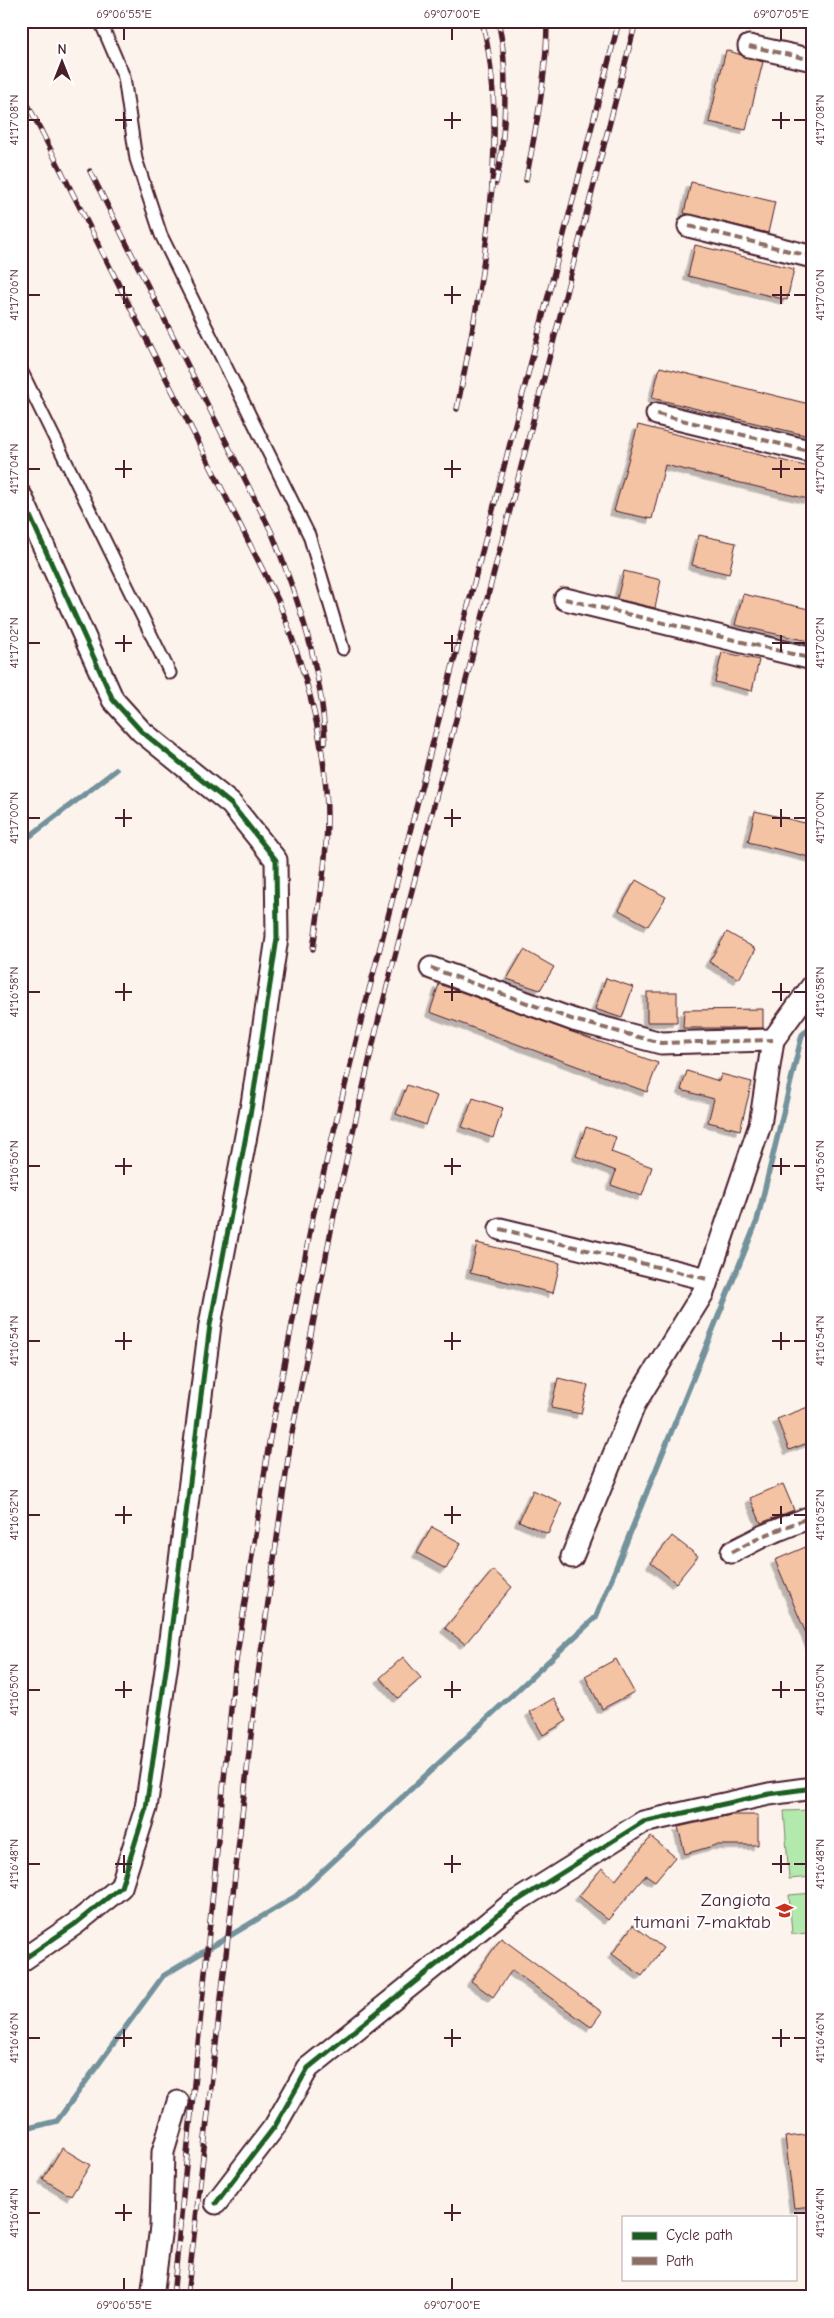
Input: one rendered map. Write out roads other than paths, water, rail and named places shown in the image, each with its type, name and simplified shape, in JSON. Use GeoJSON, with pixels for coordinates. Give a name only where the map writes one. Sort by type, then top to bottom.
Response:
{"type":"FeatureCollection","features":[{"type":"Feature","properties":{"kind":"street"},"geometry":{"type":"LineString","coordinates":[[749,46],[813,60]]}},
{"type":"Feature","properties":{"kind":"street"},"geometry":{"type":"LineString","coordinates":[[689,226],[813,257]]}},
{"type":"Feature","properties":{"kind":"street"},"geometry":{"type":"LineString","coordinates":[[657,414],[813,452]]}},
{"type":"Feature","properties":{"kind":"street"},"geometry":{"type":"LineString","coordinates":[[21,496],[113,700],[141,731],[231,804],[276,860],[277,938],[248,1123],[210,1325],[167,1663],[146,1808],[121,1887],[75,1924],[21,1961]]}},
{"type":"Feature","properties":{"kind":"street"},"geometry":{"type":"LineString","coordinates":[[565,599],[813,659]]}},
{"type":"Feature","properties":{"kind":"street"},"geometry":{"type":"LineString","coordinates":[[431,968],[574,1020],[661,1043],[773,1040]]}},
{"type":"Feature","properties":{"kind":"street"},"geometry":{"type":"LineString","coordinates":[[572,1557],[635,1402],[703,1293],[760,1125],[773,1040],[813,985]]}},
{"type":"Feature","properties":{"kind":"street"},"geometry":{"type":"LineString","coordinates":[[500,1229],[707,1279]]}},
{"type":"Feature","properties":{"kind":"street"},"geometry":{"type":"LineString","coordinates":[[732,1552],[763,1536],[813,1516]]}},
{"type":"Feature","properties":{"kind":"street"},"geometry":{"type":"LineString","coordinates":[[216,2203],[275,2126],[308,2068],[509,1906],[643,1822],[769,1794],[813,1788]]}},
{"type":"Feature","properties":{"kind":"street"},"geometry":{"type":"LineString","coordinates":[[152,2297],[161,2227],[163,2152],[178,2102]]}},
{"type":"Feature","properties":{"kind":"lane"},"geometry":{"type":"LineString","coordinates":[[100,21],[124,77],[136,159],[161,236],[309,535],[343,649]]}},
{"type":"Feature","properties":{"kind":"lane"},"geometry":{"type":"LineString","coordinates":[[21,370],[170,673]]}},
{"type":"Feature","properties":{"kind":"waterway"},"geometry":{"type":"LineString","coordinates":[[21,843],[116,770]]}},
{"type":"Feature","properties":{"kind":"waterway"},"geometry":{"type":"LineString","coordinates":[[21,2130],[57,2121],[163,1976],[296,1896],[596,1617],[757,1221],[802,1035],[813,1024]]}},
{"type":"Feature","properties":{"kind":"railway"},"geometry":{"type":"LineString","coordinates":[[457,409],[483,266],[493,164],[494,114],[490,66],[482,21]]}},
{"type":"Feature","properties":{"kind":"railway"},"geometry":{"type":"LineString","coordinates":[[496,183],[502,145],[505,102],[504,59],[498,21]]}},
{"type":"Feature","properties":{"kind":"railway"},"geometry":{"type":"LineString","coordinates":[[526,180],[543,81],[547,21]]}},
{"type":"Feature","properties":{"kind":"railway"},"geometry":{"type":"LineString","coordinates":[[173,2297],[235,1668],[269,1443],[313,1216],[359,1029],[619,21]]}},
{"type":"Feature","properties":{"kind":"railway"},"geometry":{"type":"LineString","coordinates":[[187,2297],[258,1674],[291,1438],[334,1215],[378,1022],[636,21]]}},
{"type":"Feature","properties":{"kind":"railway"},"geometry":{"type":"LineString","coordinates":[[21,91],[278,600],[297,652],[319,734],[326,789],[326,850],[313,949]]}},
{"type":"Feature","properties":{"kind":"railway"},"geometry":{"type":"LineString","coordinates":[[90,171],[271,531],[291,582],[314,662],[320,688],[325,743]]}},
{"type":"Feature","properties":{"kind":"place","name":"Zangiota tumani 7-maktab"},"geometry":{"type":"Point","coordinates":[785,1911]}}]}
